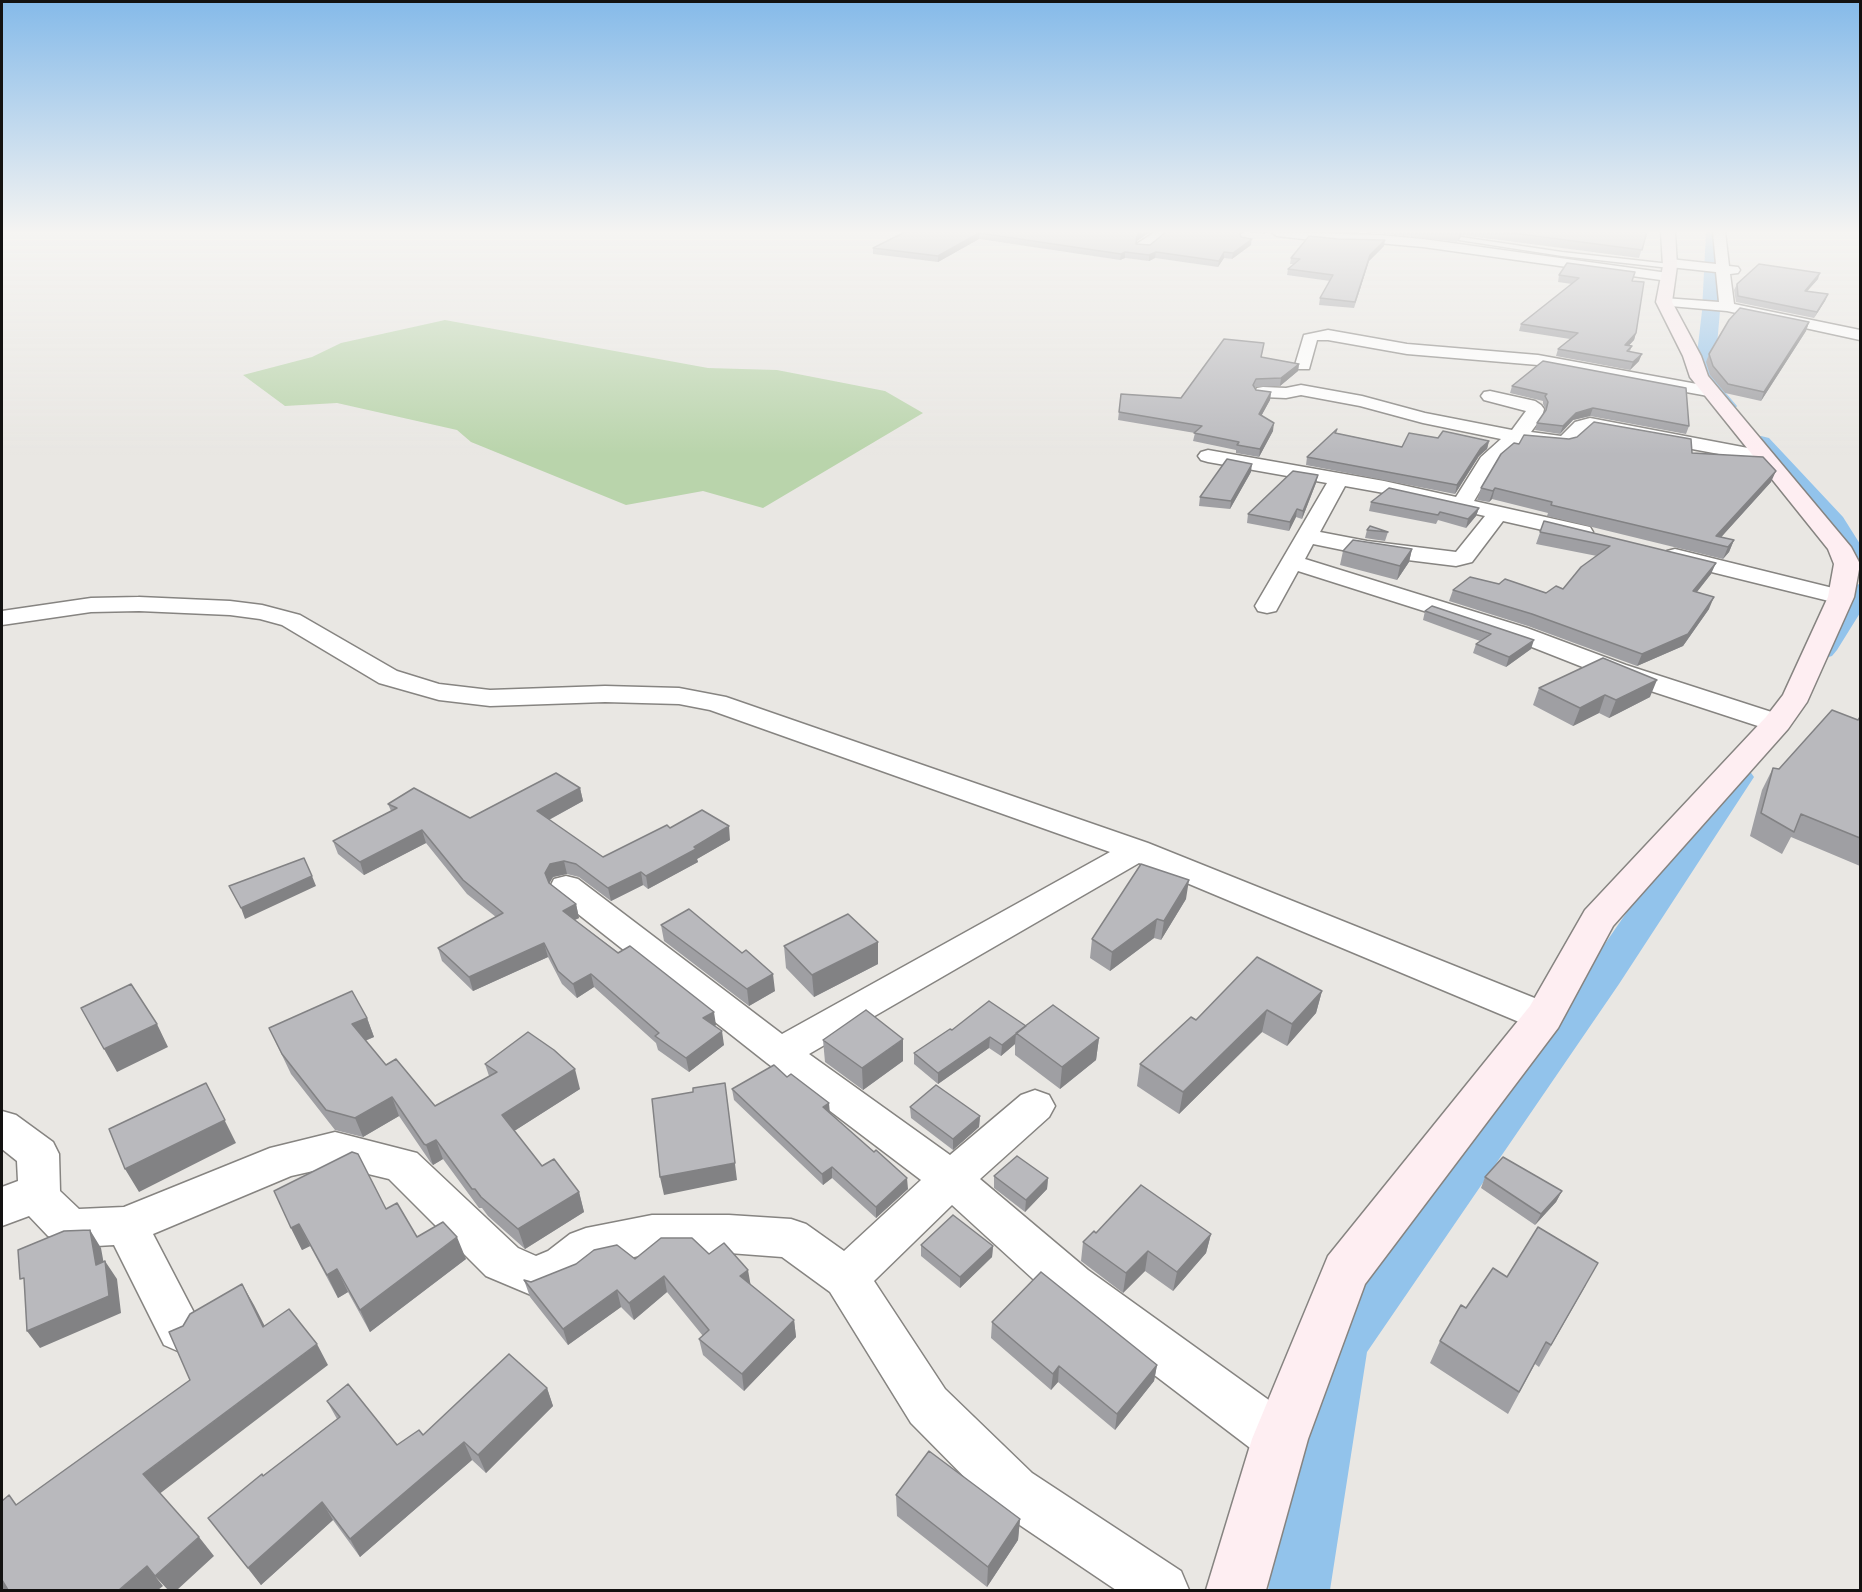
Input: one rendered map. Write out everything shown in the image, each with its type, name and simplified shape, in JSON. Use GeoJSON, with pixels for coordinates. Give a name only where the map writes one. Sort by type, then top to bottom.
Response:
{"type":"FeatureCollection","features":[{"type":"Feature","properties":{"kind":"main road"},"geometry":{"type":"LineString","coordinates":[[1236,1590],[1280,1439],[1345,1272],[1544,1017],[1598,919],[1777,723],[1797,696],[1841,597],[1847,564],[1839,547],[1708,391],[1699,377],[1692,356],[1682,306]]}},
{"type":"Feature","properties":{"kind":"street"},"geometry":{"type":"LineString","coordinates":[[1728,307],[1860,335]]}},
{"type":"Feature","properties":{"kind":"street"},"geometry":{"type":"LineString","coordinates":[[1303,365],[1310,339],[1313,336],[1328,335],[1407,349],[1538,360],[1708,391]]}},
{"type":"Feature","properties":{"kind":"street"},"geometry":{"type":"LineString","coordinates":[[1263,392],[1286,393],[1300,390],[1362,401],[1394,411],[1517,437],[1565,442],[1582,426],[1590,424],[1762,456]]}},
{"type":"Feature","properties":{"kind":"street"},"geometry":{"type":"LineString","coordinates":[[1462,504],[1488,461],[1517,437],[1533,417],[1535,409],[1529,405],[1490,396]]}},
{"type":"Feature","properties":{"kind":"street"},"geometry":{"type":"LineString","coordinates":[[1208,456],[1462,504],[1602,538]]}},
{"type":"Feature","properties":{"kind":"street"},"geometry":{"type":"LineString","coordinates":[[1267,606],[1339,479]]}},
{"type":"Feature","properties":{"kind":"street"},"geometry":{"type":"LineString","coordinates":[[1307,536],[1367,548],[1456,559],[1464,557],[1498,512]]}},
{"type":"Feature","properties":{"kind":"street"},"geometry":{"type":"LineString","coordinates":[[1659,552],[1841,597]]}},
{"type":"Feature","properties":{"kind":"street"},"geometry":{"type":"LineString","coordinates":[[1292,562],[1518,633],[1617,671],[1777,723]]}},
{"type":"Feature","properties":{"kind":"street"},"geometry":{"type":"LineString","coordinates":[[2,618],[43,610],[91,605],[139,604],[230,608],[262,612],[291,620],[388,676],[410,685],[439,692],[490,698],[605,694],[679,696],[716,703],[1137,850],[1544,1017]]}},
{"type":"Feature","properties":{"kind":"street"},"geometry":{"type":"LineString","coordinates":[[780,1053],[1137,850]]}},
{"type":"Feature","properties":{"kind":"street"},"geometry":{"type":"LineString","coordinates":[[566,887],[780,1053],[951,1179],[1072,1285],[1280,1439]]}},
{"type":"Feature","properties":{"kind":"street"},"geometry":{"type":"LineString","coordinates":[[846,1278],[951,1179],[1035,1106]]}},
{"type":"Feature","properties":{"kind":"street"},"geometry":{"type":"LineString","coordinates":[[2,1127],[38,1154],[20,1203],[79,1228],[126,1226],[285,1160],[334,1149],[402,1166],[501,1262],[536,1277],[564,1265],[586,1248],[652,1234],[729,1234],[791,1238],[846,1278],[922,1397],[936,1414],[1014,1491],[1162,1590]]}},
{"type":"Feature","properties":{"kind":"street"},"geometry":{"type":"LineString","coordinates":[[126,1226],[180,1330]]}},
{"type":"Feature","properties":{"kind":"green space"},"geometry":{"type":"Polygon","coordinates":[[[445,320],[708,368],[777,370],[885,391],[923,413],[763,508],[703,491],[626,505],[471,442],[457,430],[337,403],[285,406],[243,375],[312,357],[341,343],[445,320]]]}},
{"type":"Feature","properties":{"kind":"building"},"geometry":{"type":"Polygon","coordinates":[[[1543,306],[1640,306],[1636,333],[1625,345],[1632,346],[1627,351],[1642,354],[1633,362],[1558,349],[1578,333],[1521,324],[1543,306]]]}},
{"type":"Feature","properties":{"kind":"building"},"geometry":{"type":"Polygon","coordinates":[[[1789,306],[1820,306],[1817,312],[1789,306]]]}},
{"type":"Feature","properties":{"kind":"building"},"geometry":{"type":"Polygon","coordinates":[[[1740,308],[1809,322],[1764,392],[1728,384],[1713,366],[1709,354],[1729,320],[1740,308]]]}},
{"type":"Feature","properties":{"kind":"building"},"geometry":{"type":"Polygon","coordinates":[[[1224,339],[1264,343],[1261,357],[1299,364],[1281,378],[1256,379],[1253,385],[1256,390],[1271,392],[1259,414],[1274,423],[1260,449],[1237,445],[1239,442],[1194,433],[1202,426],[1119,412],[1121,394],[1181,398],[1224,339]]]}},
{"type":"Feature","properties":{"kind":"building"},"geometry":{"type":"Polygon","coordinates":[[[1543,361],[1686,388],[1689,426],[1593,408],[1576,413],[1563,426],[1537,423],[1546,410],[1548,402],[1545,396],[1547,394],[1512,386],[1543,361]]]}},
{"type":"Feature","properties":{"kind":"building"},"geometry":{"type":"Polygon","coordinates":[[[1594,422],[1691,439],[1692,453],[1763,457],[1776,471],[1716,536],[1734,540],[1728,547],[1551,505],[1552,502],[1495,488],[1493,491],[1481,488],[1501,454],[1514,443],[1519,444],[1524,435],[1569,439],[1577,437],[1594,422]]]}},
{"type":"Feature","properties":{"kind":"building"},"geometry":{"type":"Polygon","coordinates":[[[1337,429],[1335,433],[1402,447],[1409,433],[1438,438],[1443,431],[1489,441],[1481,448],[1457,485],[1307,457],[1337,429]]]}},
{"type":"Feature","properties":{"kind":"building"},"geometry":{"type":"Polygon","coordinates":[[[1227,459],[1252,464],[1231,501],[1200,497],[1227,459]]]}},
{"type":"Feature","properties":{"kind":"building"},"geometry":{"type":"Polygon","coordinates":[[[1293,471],[1318,475],[1303,511],[1297,509],[1290,522],[1248,514],[1293,471]]]}},
{"type":"Feature","properties":{"kind":"building"},"geometry":{"type":"Polygon","coordinates":[[[1389,488],[1479,508],[1468,519],[1440,512],[1438,515],[1371,502],[1389,488]]]}},
{"type":"Feature","properties":{"kind":"building"},"geometry":{"type":"Polygon","coordinates":[[[1544,521],[1716,563],[1693,591],[1714,597],[1688,634],[1642,654],[1532,614],[1453,590],[1470,577],[1499,584],[1505,579],[1546,593],[1556,586],[1563,589],[1581,567],[1610,546],[1540,532],[1544,521]]]}},
{"type":"Feature","properties":{"kind":"building"},"geometry":{"type":"Polygon","coordinates":[[[1370,526],[1388,532],[1367,530],[1370,526]]]}},
{"type":"Feature","properties":{"kind":"building"},"geometry":{"type":"Polygon","coordinates":[[[1353,540],[1412,549],[1400,566],[1343,551],[1353,540]]]}},
{"type":"Feature","properties":{"kind":"building"},"geometry":{"type":"Polygon","coordinates":[[[1432,606],[1534,640],[1509,657],[1476,644],[1491,634],[1425,611],[1432,606]]]}},
{"type":"Feature","properties":{"kind":"building"},"geometry":{"type":"Polygon","coordinates":[[[1603,658],[1657,680],[1616,700],[1605,695],[1580,708],[1539,688],[1603,658]]]}},
{"type":"Feature","properties":{"kind":"building"},"geometry":{"type":"Polygon","coordinates":[[[1832,710],[1858,720],[1860,717],[1860,838],[1801,814],[1794,832],[1761,813],[1773,768],[1779,769],[1832,710]]]}},
{"type":"Feature","properties":{"kind":"building"},"geometry":{"type":"Polygon","coordinates":[[[556,773],[580,788],[537,811],[603,857],[667,825],[670,828],[702,810],[729,826],[694,847],[696,849],[646,876],[641,872],[608,888],[576,864],[564,861],[550,864],[545,873],[549,883],[576,904],[563,911],[618,953],[630,946],[714,1012],[703,1018],[722,1031],[686,1058],[655,1036],[659,1033],[591,974],[573,984],[558,971],[544,943],[469,977],[438,948],[503,913],[463,880],[422,830],[360,862],[333,841],[397,808],[388,804],[414,788],[470,818],[556,773]]]}},
{"type":"Feature","properties":{"kind":"building"},"geometry":{"type":"Polygon","coordinates":[[[304,858],[312,876],[241,908],[229,886],[304,858]]]}},
{"type":"Feature","properties":{"kind":"building"},"geometry":{"type":"Polygon","coordinates":[[[1141,864],[1189,880],[1164,921],[1157,919],[1112,952],[1092,939],[1141,864]]]}},
{"type":"Feature","properties":{"kind":"building"},"geometry":{"type":"Polygon","coordinates":[[[689,909],[742,953],[746,950],[773,974],[747,989],[661,925],[689,909]]]}},
{"type":"Feature","properties":{"kind":"building"},"geometry":{"type":"Polygon","coordinates":[[[848,914],[878,942],[812,975],[784,946],[848,914]]]}},
{"type":"Feature","properties":{"kind":"building"},"geometry":{"type":"Polygon","coordinates":[[[1257,957],[1322,991],[1292,1024],[1267,1010],[1183,1092],[1140,1064],[1191,1017],[1196,1020],[1257,957]]]}},
{"type":"Feature","properties":{"kind":"building"},"geometry":{"type":"Polygon","coordinates":[[[131,984],[157,1024],[104,1049],[81,1008],[131,984]]]}},
{"type":"Feature","properties":{"kind":"building"},"geometry":{"type":"Polygon","coordinates":[[[352,991],[367,1018],[352,1024],[386,1065],[396,1059],[435,1106],[497,1072],[485,1064],[528,1032],[554,1050],[575,1069],[502,1115],[542,1166],[554,1159],[579,1192],[518,1229],[475,1189],[472,1189],[436,1140],[424,1144],[392,1097],[355,1118],[326,1110],[282,1054],[269,1028],[352,991]]]}},
{"type":"Feature","properties":{"kind":"building"},"geometry":{"type":"Polygon","coordinates":[[[989,1001],[1026,1026],[1002,1045],[990,1037],[938,1073],[914,1053],[950,1029],[952,1030],[989,1001]]]}},
{"type":"Feature","properties":{"kind":"building"},"geometry":{"type":"Polygon","coordinates":[[[1053,1005],[1099,1038],[1062,1067],[1016,1033],[1053,1005]]]}},
{"type":"Feature","properties":{"kind":"building"},"geometry":{"type":"Polygon","coordinates":[[[866,1010],[903,1039],[862,1068],[823,1040],[866,1010]]]}},
{"type":"Feature","properties":{"kind":"building"},"geometry":{"type":"Polygon","coordinates":[[[774,1065],[787,1077],[791,1074],[829,1103],[823,1107],[907,1178],[876,1207],[832,1167],[822,1174],[732,1089],[774,1065]]]}},
{"type":"Feature","properties":{"kind":"building"},"geometry":{"type":"Polygon","coordinates":[[[206,1083],[225,1120],[125,1169],[109,1129],[206,1083]]]}},
{"type":"Feature","properties":{"kind":"building"},"geometry":{"type":"Polygon","coordinates":[[[725,1083],[735,1163],[660,1177],[652,1099],[693,1092],[693,1088],[725,1083]]]}},
{"type":"Feature","properties":{"kind":"building"},"geometry":{"type":"Polygon","coordinates":[[[936,1085],[980,1116],[953,1139],[910,1107],[936,1085]]]}},
{"type":"Feature","properties":{"kind":"building"},"geometry":{"type":"Polygon","coordinates":[[[352,1152],[358,1154],[386,1209],[397,1203],[417,1237],[443,1222],[457,1237],[360,1310],[337,1269],[327,1275],[299,1224],[291,1228],[274,1191],[352,1152]]]}},
{"type":"Feature","properties":{"kind":"building"},"geometry":{"type":"Polygon","coordinates":[[[1017,1156],[1048,1178],[1026,1200],[994,1176],[1017,1156]]]}},
{"type":"Feature","properties":{"kind":"building"},"geometry":{"type":"Polygon","coordinates":[[[1503,1157],[1562,1191],[1541,1214],[1485,1177],[1503,1157]]]}},
{"type":"Feature","properties":{"kind":"building"},"geometry":{"type":"Polygon","coordinates":[[[1141,1185],[1211,1234],[1177,1272],[1148,1251],[1126,1273],[1083,1242],[1094,1231],[1096,1233],[1141,1185]]]}},
{"type":"Feature","properties":{"kind":"building"},"geometry":{"type":"Polygon","coordinates":[[[953,1215],[993,1246],[960,1277],[921,1245],[953,1215]]]}},
{"type":"Feature","properties":{"kind":"building"},"geometry":{"type":"Polygon","coordinates":[[[1538,1227],[1598,1263],[1551,1345],[1546,1342],[1519,1392],[1440,1341],[1461,1305],[1466,1308],[1493,1268],[1507,1277],[1538,1227]]]}},
{"type":"Feature","properties":{"kind":"building"},"geometry":{"type":"Polygon","coordinates":[[[90,1230],[96,1265],[105,1261],[109,1296],[27,1331],[24,1278],[20,1279],[18,1250],[64,1231],[90,1230]]]}},
{"type":"Feature","properties":{"kind":"building"},"geometry":{"type":"Polygon","coordinates":[[[661,1238],[692,1238],[709,1254],[724,1243],[748,1270],[740,1276],[794,1320],[742,1374],[699,1339],[709,1330],[664,1276],[629,1303],[617,1290],[563,1329],[524,1280],[531,1282],[576,1264],[594,1250],[617,1245],[635,1259],[661,1238]]]}},
{"type":"Feature","properties":{"kind":"building"},"geometry":{"type":"Polygon","coordinates":[[[1041,1272],[1157,1365],[1117,1414],[1059,1366],[1053,1374],[992,1322],[1041,1272]]]}},
{"type":"Feature","properties":{"kind":"building"},"geometry":{"type":"Polygon","coordinates":[[[242,1284],[263,1327],[289,1309],[317,1344],[143,1474],[199,1537],[155,1576],[147,1566],[119,1590],[8,1590],[2,1580],[2,1501],[9,1495],[16,1505],[190,1380],[169,1332],[183,1326],[190,1314],[242,1284]]]}},
{"type":"Feature","properties":{"kind":"building"},"geometry":{"type":"Polygon","coordinates":[[[509,1354],[547,1388],[478,1455],[464,1442],[350,1539],[322,1502],[248,1568],[208,1518],[262,1474],[263,1476],[340,1417],[327,1401],[348,1384],[397,1445],[419,1430],[423,1435],[509,1354]]]}},
{"type":"Feature","properties":{"kind":"building"},"geometry":{"type":"Polygon","coordinates":[[[929,1451],[1020,1519],[988,1567],[896,1495],[929,1451]]]}},
{"type":"Feature","properties":{"kind":"waterway"},"geometry":{"type":"LineString","coordinates":[[1711,306],[1704,380],[1727,406]]}},
{"type":"Feature","properties":{"kind":"waterway"},"geometry":{"type":"LineString","coordinates":[[1761,443],[1834,522],[1860,563]]}},
{"type":"Feature","properties":{"kind":"waterway"},"geometry":{"type":"LineString","coordinates":[[1822,650],[1860,592]]}},
{"type":"Feature","properties":{"kind":"waterway"},"geometry":{"type":"LineString","coordinates":[[1299,1590],[1341,1344],[1605,974],[1737,777]]}}]}
